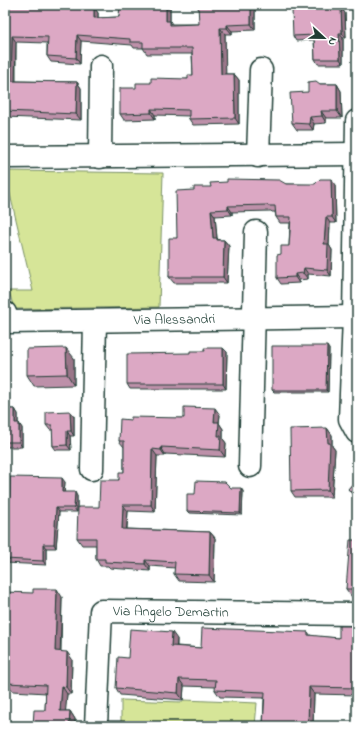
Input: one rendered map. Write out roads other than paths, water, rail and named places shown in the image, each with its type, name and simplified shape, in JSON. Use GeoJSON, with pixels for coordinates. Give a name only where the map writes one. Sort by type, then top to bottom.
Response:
{"type":"FeatureCollection","features":[{"type":"Feature","properties":{"kind":"street"},"geometry":{"type":"LineString","coordinates":[[100,157],[101,66]]}},
{"type":"Feature","properties":{"kind":"street"},"geometry":{"type":"LineString","coordinates":[[258,156],[261,70]]}},
{"type":"Feature","properties":{"kind":"street"},"geometry":{"type":"LineString","coordinates":[[357,121],[354,317],[350,418],[357,432]]}},
{"type":"Feature","properties":{"kind":"street"},"geometry":{"type":"LineString","coordinates":[[5,157],[357,154]]}},
{"type":"Feature","properties":{"kind":"street"},"geometry":{"type":"LineString","coordinates":[[250,466],[256,232]]}},
{"type":"Feature","properties":{"kind":"street","name":"Via Alessandri"},"geometry":{"type":"LineString","coordinates":[[5,312],[8,322],[354,317]]}},
{"type":"Feature","properties":{"kind":"street"},"geometry":{"type":"LineString","coordinates":[[92,469],[95,321]]}},
{"type":"Feature","properties":{"kind":"street","name":"Via Angelo Demartin"},"geometry":{"type":"LineString","coordinates":[[96,726],[101,611],[357,614]]}}]}
